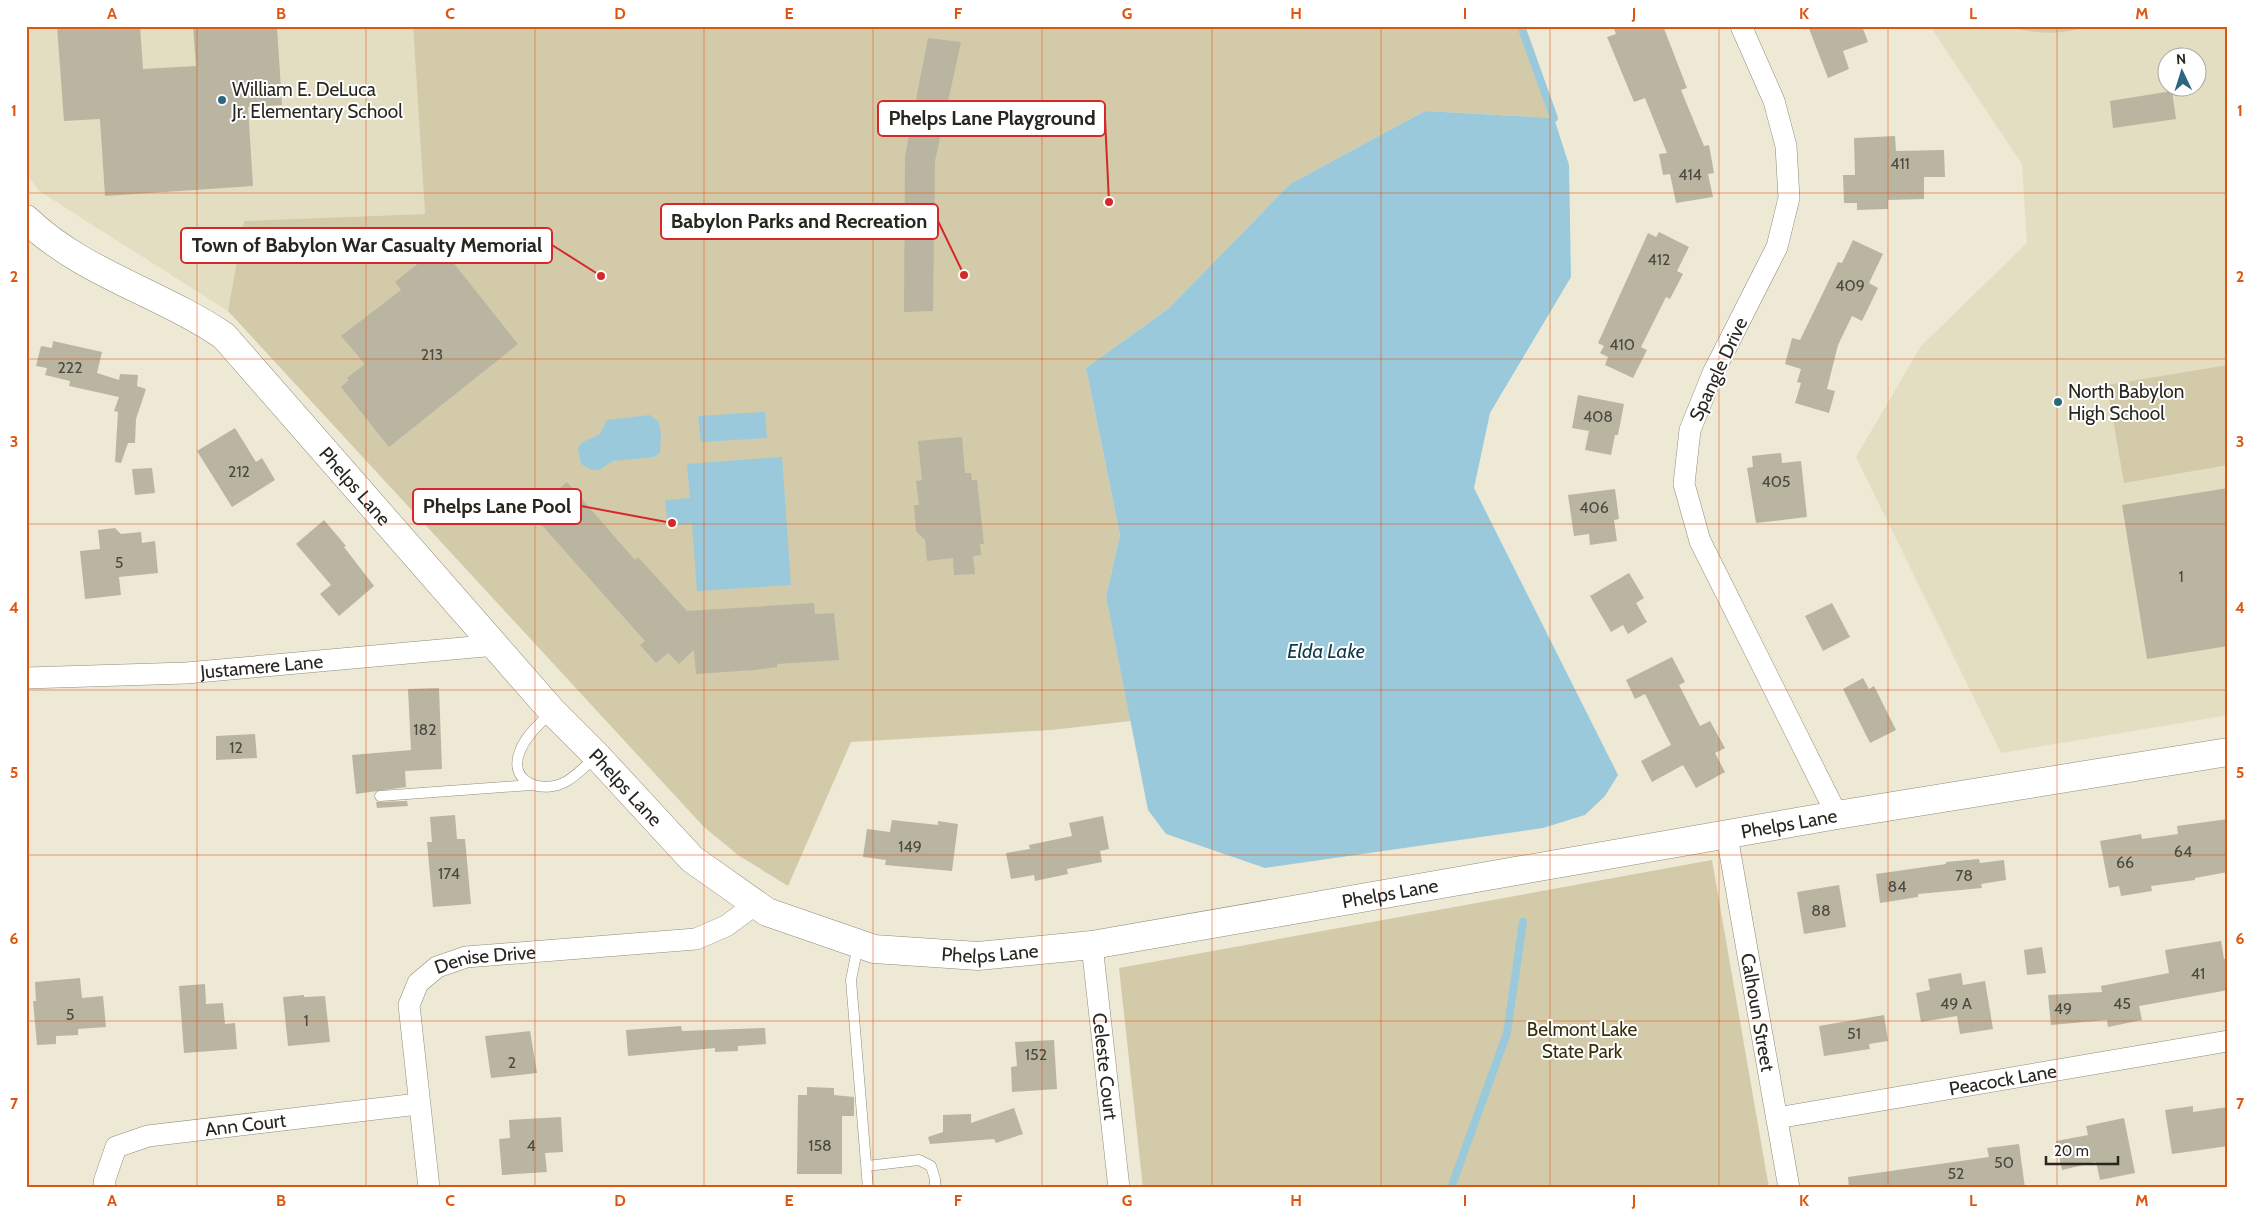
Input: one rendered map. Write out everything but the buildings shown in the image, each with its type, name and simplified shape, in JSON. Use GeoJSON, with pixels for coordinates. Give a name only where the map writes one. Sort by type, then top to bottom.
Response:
{"type":"FeatureCollection","features":[{"type":"Feature","properties":{"kind":"street","name":"Spangle Drive"},"geometry":{"type":"LineString","coordinates":[[1741,26],[1774,100],[1786,146],[1788,198],[1777,247],[1713,373],[1690,430],[1684,484],[1700,541],[1837,815]]}},
{"type":"Feature","properties":{"kind":"street","name":"Phelps Lane"},"geometry":{"type":"LineString","coordinates":[[30,231],[77,259],[203,322],[224,336],[552,711],[597,756],[692,859],[767,912],[874,949],[978,956],[1092,945],[1727,836],[1837,815],[2228,752]]}},
{"type":"Feature","properties":{"kind":"street","name":"Justamere Lane"},"geometry":{"type":"LineString","coordinates":[[26,678],[186,673],[496,645]]}},
{"type":"Feature","properties":{"kind":"street","name":"Calhoun Street"},"geometry":{"type":"LineString","coordinates":[[1727,836],[1789,1188]]}},
{"type":"Feature","properties":{"kind":"street","name":"Denise Drive"},"geometry":{"type":"LineString","coordinates":[[429,1188],[418,1104],[409,1005],[418,983],[437,967],[466,957],[696,939],[726,926],[756,904]]}},
{"type":"Feature","properties":{"kind":"street","name":"Celeste Court"},"geometry":{"type":"LineString","coordinates":[[1092,945],[1119,1188]]}},
{"type":"Feature","properties":{"kind":"street","name":"Peacock Lane"},"geometry":{"type":"LineString","coordinates":[[1777,1118],[2228,1041]]}},
{"type":"Feature","properties":{"kind":"street","name":"Ann Court"},"geometry":{"type":"LineString","coordinates":[[105,1188],[104,1182],[116,1147],[148,1136],[418,1104]]}},
{"type":"Feature","properties":{"kind":"lane"},"geometry":{"type":"LineString","coordinates":[[531,785],[521,777],[517,765],[519,752],[526,739],[552,711]]}},
{"type":"Feature","properties":{"kind":"lane"},"geometry":{"type":"LineString","coordinates":[[380,796],[531,785],[549,787],[566,782],[597,756]]}},
{"type":"Feature","properties":{"kind":"lane"},"geometry":{"type":"LineString","coordinates":[[858,944],[850,980],[868,1188]]}},
{"type":"Feature","properties":{"kind":"lane"},"geometry":{"type":"LineString","coordinates":[[867,1166],[919,1160],[931,1166],[935,1179],[935,1188]]}},
{"type":"Feature","properties":{"kind":"shaded area","name":"William E. DeLuca Jr. Elementary School"},"geometry":{"type":"Polygon","coordinates":[[[26,26],[413,26],[425,214],[244,221],[228,311],[39,191],[26,173],[26,26]]]}},
{"type":"Feature","properties":{"kind":"shaded area","name":"North Babylon High School"},"geometry":{"type":"Polygon","coordinates":[[[1930,26],[2228,26],[2228,715],[2001,753],[1856,457],[1921,346],[2027,243],[2022,164],[1930,26]]]}},
{"type":"Feature","properties":{"kind":"green space"},"geometry":{"type":"Polygon","coordinates":[[[413,26],[1522,26],[1554,118],[1425,111],[1290,184],[1169,308],[1086,368],[1120,535],[1106,597],[1131,721],[1051,730],[851,742],[788,886],[738,855],[704,827],[228,311],[244,221],[425,214],[413,26]]]}},
{"type":"Feature","properties":{"kind":"green space"},"geometry":{"type":"Polygon","coordinates":[[[2008,26],[2091,26],[2050,33],[2008,26]]]}},
{"type":"Feature","properties":{"kind":"green space"},"geometry":{"type":"Polygon","coordinates":[[[2228,365],[2228,465],[2124,483],[2107,385],[2228,365]]]}},
{"type":"Feature","properties":{"kind":"green space","name":"Belmont Lake State Park"},"geometry":{"type":"Polygon","coordinates":[[[1712,860],[1769,1188],[1143,1188],[1119,968],[1712,860]]]}},
{"type":"Feature","properties":{"kind":"water","name":"Elda Lake"},"geometry":{"type":"Polygon","coordinates":[[[1425,111],[1554,118],[1569,165],[1571,277],[1490,413],[1474,488],[1618,775],[1605,796],[1585,815],[1543,828],[1265,868],[1166,834],[1148,810],[1106,597],[1120,535],[1086,368],[1169,308],[1290,184],[1425,111]]]}},
{"type":"Feature","properties":{"kind":"water"},"geometry":{"type":"Polygon","coordinates":[[[765,412],[767,438],[701,442],[698,416],[765,412]]]}},
{"type":"Feature","properties":{"kind":"water"},"geometry":{"type":"Polygon","coordinates":[[[650,415],[659,422],[661,433],[660,453],[654,457],[613,461],[599,470],[592,470],[581,464],[578,448],[581,443],[600,434],[607,420],[650,415]]]}},
{"type":"Feature","properties":{"kind":"water"},"geometry":{"type":"Polygon","coordinates":[[[782,457],[791,585],[697,591],[692,524],[668,526],[665,500],[690,498],[687,464],[782,457]]]}},
{"type":"Feature","properties":{"kind":"waterway"},"geometry":{"type":"LineString","coordinates":[[1521,26],[1554,118],[1546,125]]}},
{"type":"Feature","properties":{"kind":"waterway"},"geometry":{"type":"LineString","coordinates":[[1451,1188],[1507,1033],[1523,922]]}},
{"type":"Feature","properties":{"kind":"place","name":"William E. DeLuca Jr. Elementary School"},"geometry":{"type":"Point","coordinates":[222,100]}},
{"type":"Feature","properties":{"kind":"place","name":"Phelps Lane Playground"},"geometry":{"type":"Point","coordinates":[1109,202]}},
{"type":"Feature","properties":{"kind":"place","name":"Babylon Parks and Recreation"},"geometry":{"type":"Point","coordinates":[964,275]}},
{"type":"Feature","properties":{"kind":"place","name":"Town of Babylon War Casualty Memorial"},"geometry":{"type":"Point","coordinates":[601,276]}},
{"type":"Feature","properties":{"kind":"place","name":"North Babylon High School"},"geometry":{"type":"Point","coordinates":[2058,402]}},
{"type":"Feature","properties":{"kind":"place","name":"Phelps Lane Pool"},"geometry":{"type":"Point","coordinates":[672,523]}}]}
